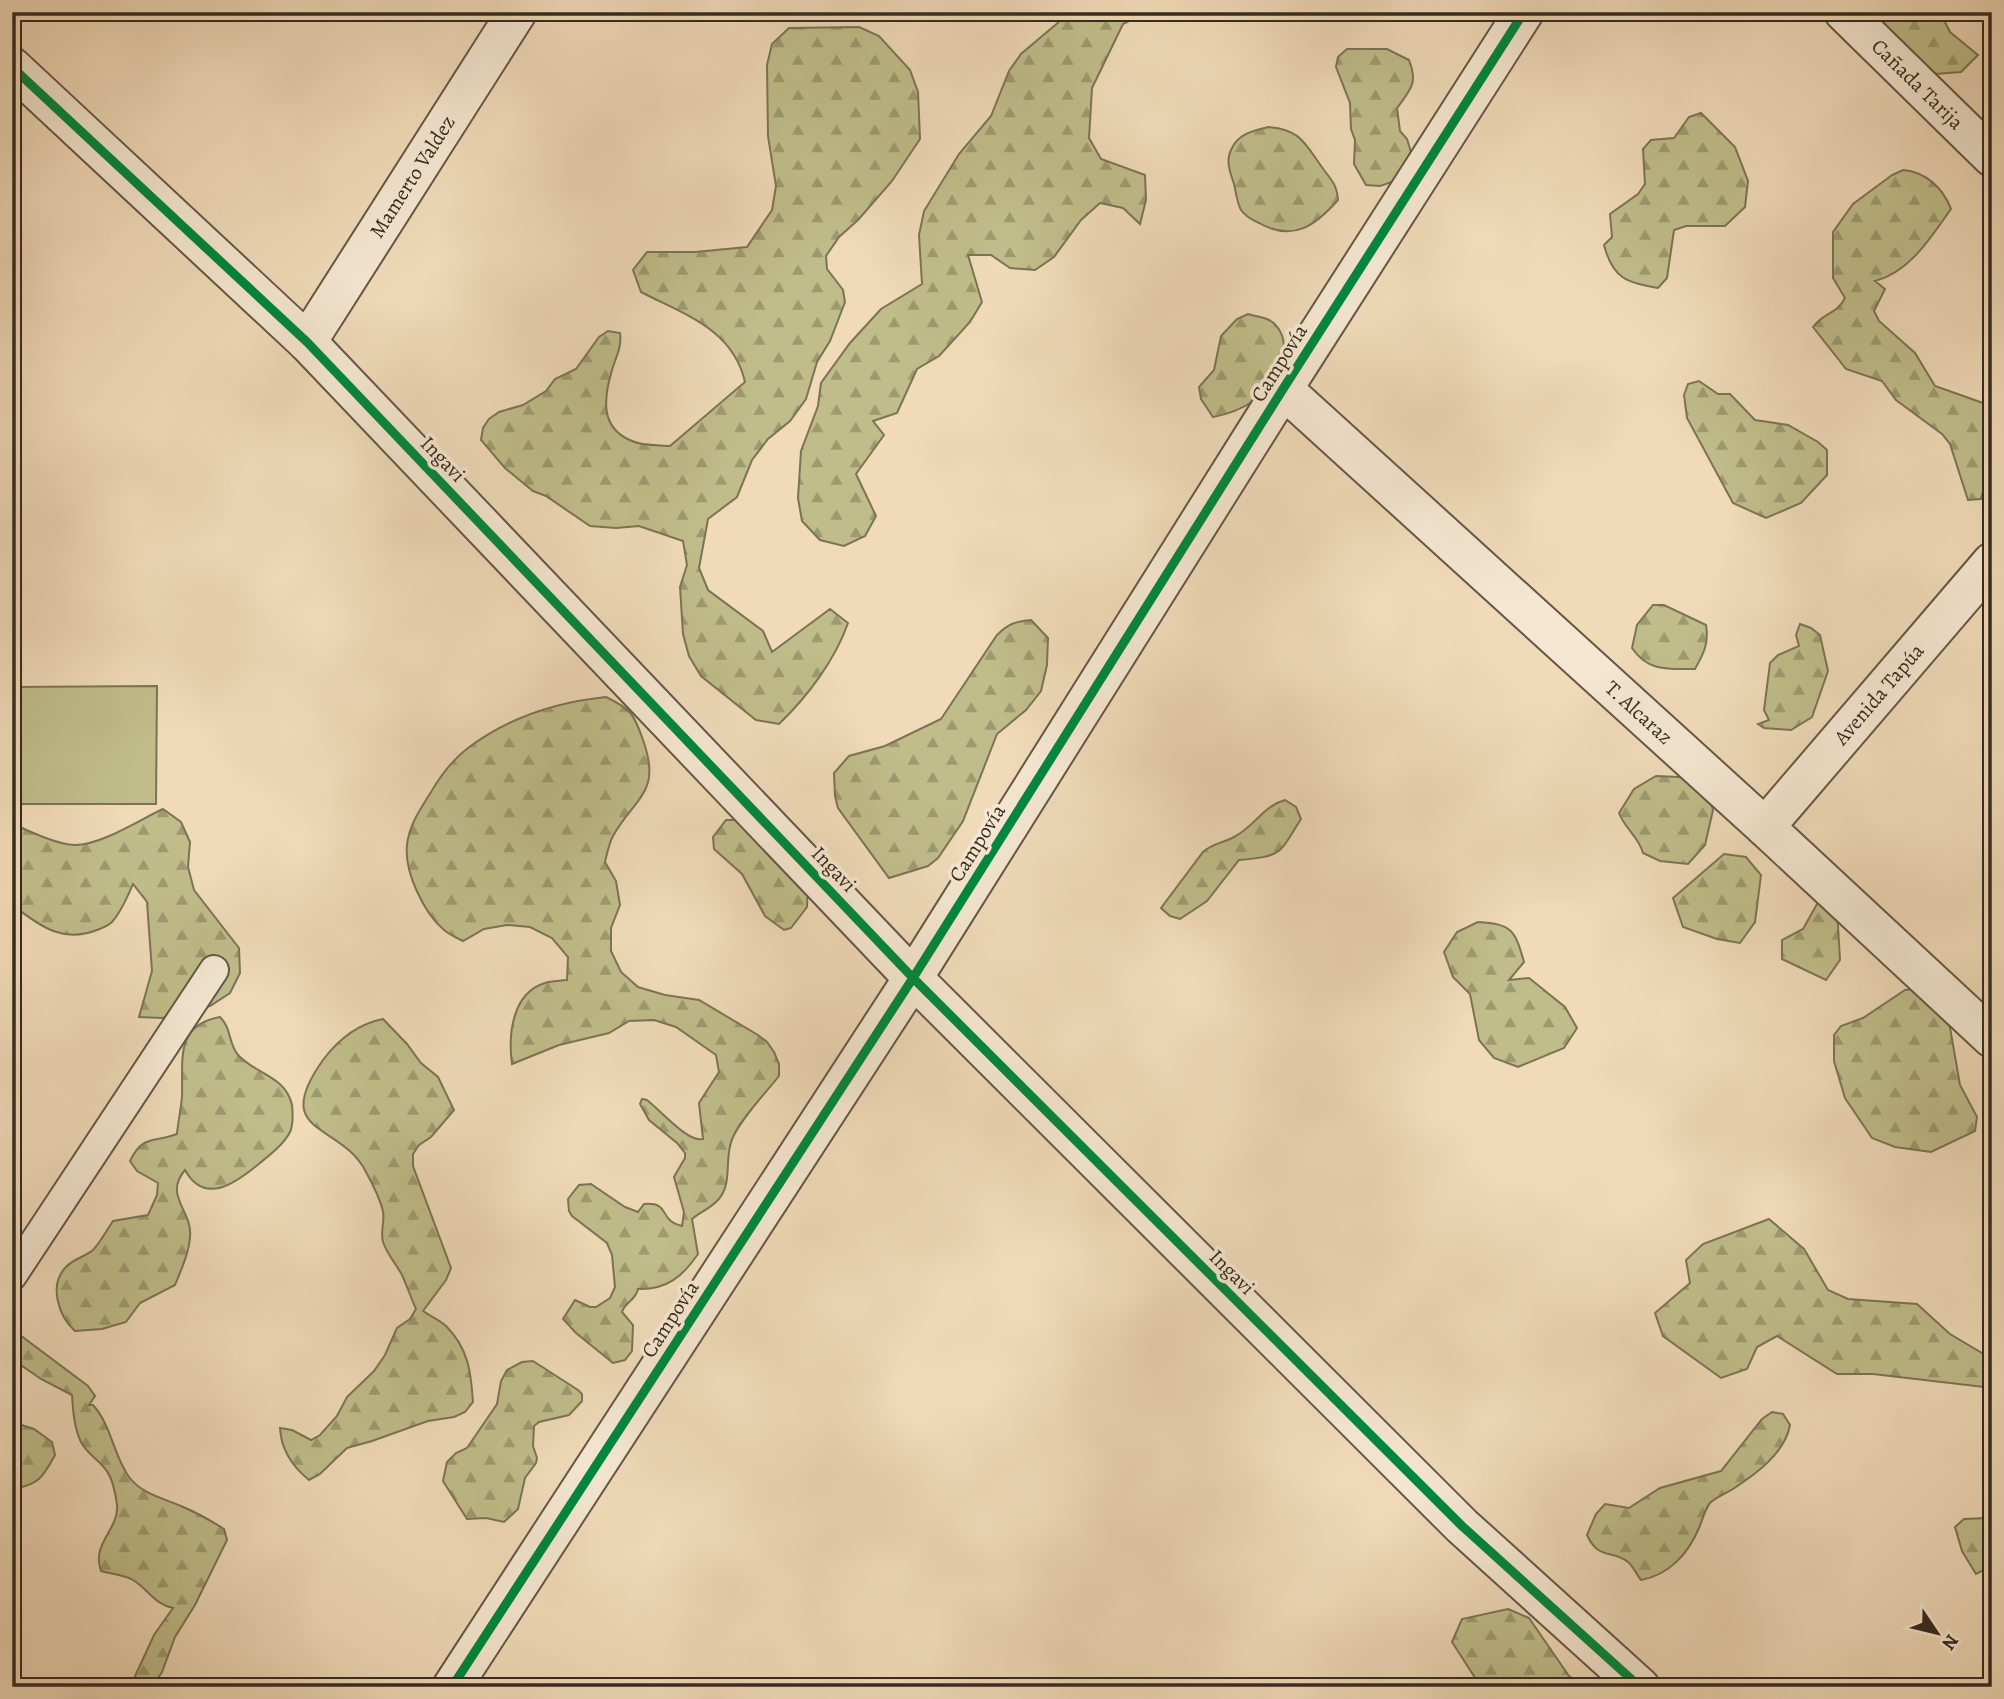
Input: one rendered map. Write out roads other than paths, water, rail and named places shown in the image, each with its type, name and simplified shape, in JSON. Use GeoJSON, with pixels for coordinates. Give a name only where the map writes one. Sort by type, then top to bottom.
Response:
{"type":"FeatureCollection","features":[{"type":"Feature","properties":{"kind":"street","name":"Mamerto Valdez"},"geometry":{"type":"LineString","coordinates":[[307,342],[517,12]]}},
{"type":"Feature","properties":{"kind":"street","name":"Campovía"},"geometry":{"type":"LineString","coordinates":[[452,1687],[913,978],[1283,389],[1524,12]]}},
{"type":"Feature","properties":{"kind":"street","name":"Cañada Tarija"},"geometry":{"type":"LineString","coordinates":[[1844,12],[1992,157]]}},
{"type":"Feature","properties":{"kind":"street","name":"Ingavi"},"geometry":{"type":"LineString","coordinates":[[12,67],[307,342],[913,978],[1462,1526],[1640,1687]]}},
{"type":"Feature","properties":{"kind":"street","name":"T. Alcaraz"},"geometry":{"type":"LineString","coordinates":[[1283,389],[1765,827],[1992,1038]]}},
{"type":"Feature","properties":{"kind":"street","name":"Avenida Tapúa"},"geometry":{"type":"LineString","coordinates":[[1765,827],[1992,562]]}},
{"type":"Feature","properties":{"kind":"lane"},"geometry":{"type":"LineString","coordinates":[[12,1276],[214,970]]}}]}
